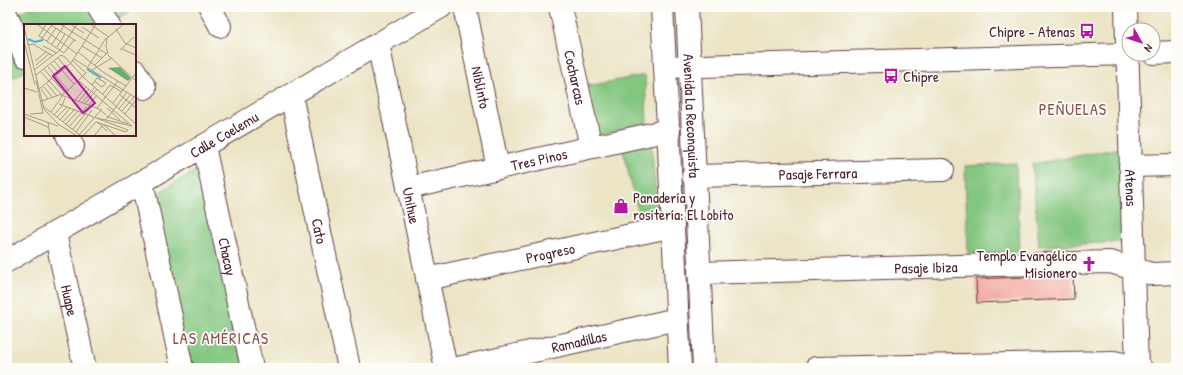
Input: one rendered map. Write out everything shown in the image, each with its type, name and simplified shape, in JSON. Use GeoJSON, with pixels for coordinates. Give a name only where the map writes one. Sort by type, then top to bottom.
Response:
{"type":"FeatureCollection","features":[{"type":"Feature","properties":{"kind":"street"},"geometry":{"type":"LineString","coordinates":[[7,13],[10,7]]}},
{"type":"Feature","properties":{"kind":"street"},"geometry":{"type":"LineString","coordinates":[[98,7],[108,24]]}},
{"type":"Feature","properties":{"kind":"street"},"geometry":{"type":"LineString","coordinates":[[210,7],[220,26]]}},
{"type":"Feature","properties":{"kind":"street","name":"Calle Coelemu"},"geometry":{"type":"LineString","coordinates":[[7,261],[441,7]]}},
{"type":"Feature","properties":{"kind":"street","name":"Niblinto"},"geometry":{"type":"LineString","coordinates":[[465,7],[498,168]]}},
{"type":"Feature","properties":{"kind":"street","name":"Cocharcas"},"geometry":{"type":"LineString","coordinates":[[560,7],[591,147]]}},
{"type":"Feature","properties":{"kind":"street","name":"Avenida La Reconquista"},"geometry":{"type":"LineString","coordinates":[[662,7],[680,368]]}},
{"type":"Feature","properties":{"kind":"street","name":"Avenida La Reconquista"},"geometry":{"type":"LineString","coordinates":[[687,7],[693,176],[704,368]]}},
{"type":"Feature","properties":{"kind":"street","name":"Atenas"},"geometry":{"type":"LineString","coordinates":[[1126,7],[1127,22]]}},
{"type":"Feature","properties":{"kind":"street"},"geometry":{"type":"LineString","coordinates":[[7,16],[24,54]]}},
{"type":"Feature","properties":{"kind":"street","name":"Unihue"},"geometry":{"type":"LineString","coordinates":[[378,44],[446,368]]}},
{"type":"Feature","properties":{"kind":"street"},"geometry":{"type":"LineString","coordinates":[[1161,53],[1176,52]]}},
{"type":"Feature","properties":{"kind":"street"},"geometry":{"type":"LineString","coordinates":[[666,67],[1121,54]]}},
{"type":"Feature","properties":{"kind":"street","name":"Atenas"},"geometry":{"type":"LineString","coordinates":[[1128,62],[1130,166],[1139,368]]}},
{"type":"Feature","properties":{"kind":"street","name":"Cato"},"geometry":{"type":"LineString","coordinates":[[291,95],[349,368]]}},
{"type":"Feature","properties":{"kind":"street","name":"Tres Pinos"},"geometry":{"type":"LineString","coordinates":[[408,188],[669,130]]}},
{"type":"Feature","properties":{"kind":"street","name":"Chacay"},"geometry":{"type":"LineString","coordinates":[[204,146],[252,368]]}},
{"type":"Feature","properties":{"kind":"street"},"geometry":{"type":"LineString","coordinates":[[1130,166],[1176,165]]}},
{"type":"Feature","properties":{"kind":"street","name":"Pasaje Ferrara"},"geometry":{"type":"LineString","coordinates":[[693,176],[943,170]]}},
{"type":"Feature","properties":{"kind":"street"},"geometry":{"type":"LineString","coordinates":[[142,182],[182,368]]}},
{"type":"Feature","properties":{"kind":"street","name":"Progreso"},"geometry":{"type":"LineString","coordinates":[[427,279],[673,226]]}},
{"type":"Feature","properties":{"kind":"street","name":"Huape"},"geometry":{"type":"LineString","coordinates":[[55,233],[85,368]]}},
{"type":"Feature","properties":{"kind":"street","name":"Pasaje Ibiza"},"geometry":{"type":"LineString","coordinates":[[699,273],[1110,262],[1152,274],[1176,273]]}},
{"type":"Feature","properties":{"kind":"street","name":"Ramadillas"},"geometry":{"type":"LineString","coordinates":[[458,368],[678,319]]}},
{"type":"Feature","properties":{"kind":"street"},"geometry":{"type":"LineString","coordinates":[[816,368],[1114,362],[1139,368]]}},
{"type":"Feature","properties":{"kind":"green space"},"geometry":{"type":"Polygon","coordinates":[[[30,7],[138,7],[108,24],[24,24],[24,72],[7,81],[7,21],[30,7]]]}},
{"type":"Feature","properties":{"kind":"green space"},"geometry":{"type":"Polygon","coordinates":[[[645,75],[647,125],[601,135],[593,131],[583,87],[645,75]]]}},
{"type":"Feature","properties":{"kind":"green space"},"geometry":{"type":"Polygon","coordinates":[[[651,141],[658,219],[641,223],[622,146],[651,141]]]}},
{"type":"Feature","properties":{"kind":"green space"},"geometry":{"type":"Polygon","coordinates":[[[1121,148],[1124,242],[1039,246],[1032,164],[1121,148]]]}},
{"type":"Feature","properties":{"kind":"green space"},"geometry":{"type":"Polygon","coordinates":[[[1016,163],[1020,252],[968,254],[965,166],[1016,163]]]}},
{"type":"Feature","properties":{"kind":"green space"},"geometry":{"type":"Polygon","coordinates":[[[201,167],[245,368],[188,368],[150,198],[201,167]]]}},
{"type":"Feature","properties":{"kind":"building"},"geometry":{"type":"Polygon","coordinates":[[[1073,275],[1074,299],[977,303],[976,279],[1073,275]]]}},
{"type":"Feature","properties":{"kind":"place","name":"Chipre - Atenas"},"geometry":{"type":"Point","coordinates":[1087,31]}},
{"type":"Feature","properties":{"kind":"place","name":"Chipre"},"geometry":{"type":"Point","coordinates":[891,76]}},
{"type":"Feature","properties":{"kind":"place","name":"Panadería y rositería: El Lobito"},"geometry":{"type":"Point","coordinates":[621,206]}},
{"type":"Feature","properties":{"kind":"place","name":"Templo Evangélico Misionero"},"geometry":{"type":"Point","coordinates":[1089,264]}},
{"type":"Feature","properties":{"kind":"district","name":"PEÑUELAS"},"geometry":{"type":"Point","coordinates":[1073,109]}},
{"type":"Feature","properties":{"kind":"district","name":"LAS AMÉRICAS"},"geometry":{"type":"Point","coordinates":[221,338]}}]}
